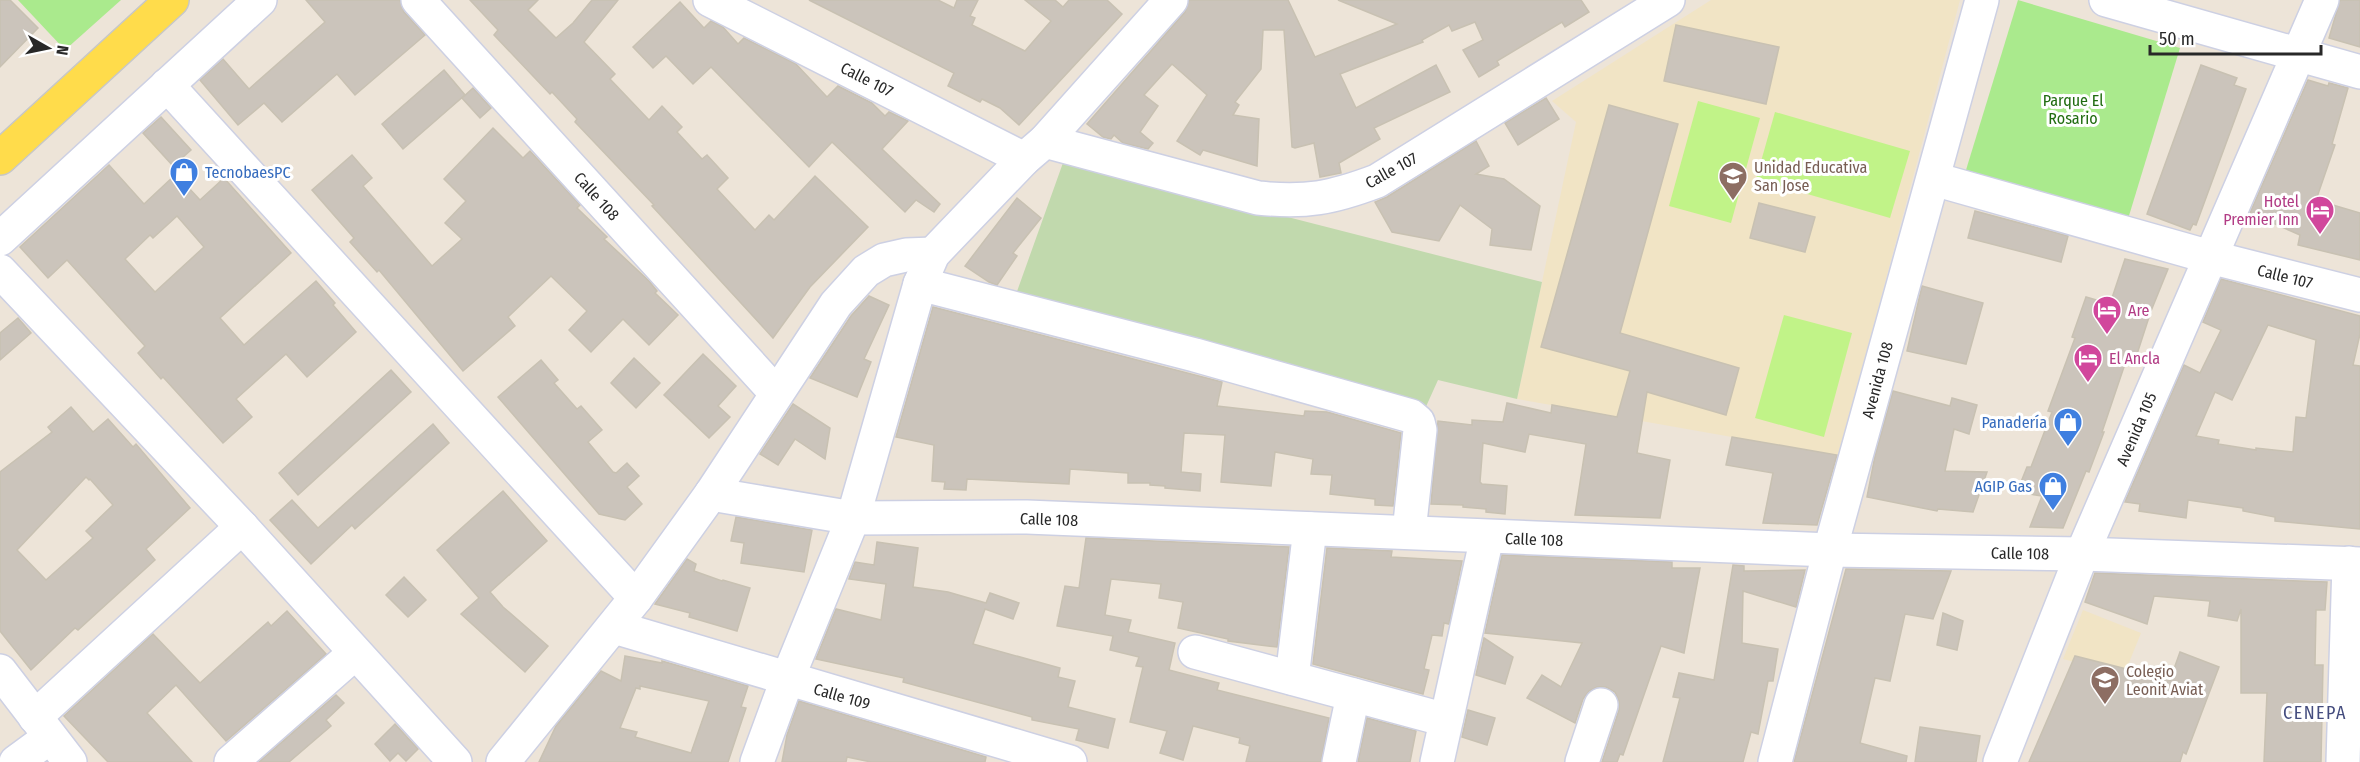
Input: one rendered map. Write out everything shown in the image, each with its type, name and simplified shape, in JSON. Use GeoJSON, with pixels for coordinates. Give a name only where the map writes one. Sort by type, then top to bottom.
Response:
{"type":"FeatureCollection","features":[{"type":"Feature","properties":{"kind":"main road"},"geometry":{"type":"LineString","coordinates":[[0,158],[172,0]]}},
{"type":"Feature","properties":{"kind":"street"},"geometry":{"type":"LineString","coordinates":[[0,239],[260,0]]}},
{"type":"Feature","properties":{"kind":"street","name":"Calle 108"},"geometry":{"type":"LineString","coordinates":[[418,0],[776,393]]}},
{"type":"Feature","properties":{"kind":"street","name":"Calle 107"},"geometry":{"type":"LineString","coordinates":[[711,0],[1034,150],[1258,198],[1285,201],[1310,201],[1341,194],[1377,181],[1668,0]]}},
{"type":"Feature","properties":{"kind":"street"},"geometry":{"type":"LineString","coordinates":[[758,762],[787,680],[853,518],[920,284],[933,254],[1034,150],[1170,0]]}},
{"type":"Feature","properties":{"kind":"street","name":"Avenida 108"},"geometry":{"type":"LineString","coordinates":[[1775,762],[1830,550],[1982,0]]}},
{"type":"Feature","properties":{"kind":"street"},"geometry":{"type":"LineString","coordinates":[[2106,0],[2190,11],[2300,54],[2360,72]]}},
{"type":"Feature","properties":{"kind":"street","name":"Avenida 105"},"geometry":{"type":"LineString","coordinates":[[2000,762],[2082,554],[2322,0]]}},
{"type":"Feature","properties":{"kind":"street"},"geometry":{"type":"LineString","coordinates":[[167,85],[636,598]]}},
{"type":"Feature","properties":{"kind":"street","name":"Calle 107"},"geometry":{"type":"LineString","coordinates":[[1934,179],[2210,257],[2360,295]]}},
{"type":"Feature","properties":{"kind":"street"},"geometry":{"type":"LineString","coordinates":[[503,762],[636,598],[711,494],[836,304],[866,271],[884,260],[906,255],[933,254]]}},
{"type":"Feature","properties":{"kind":"street"},"geometry":{"type":"LineString","coordinates":[[0,271],[242,527],[455,762]]}},
{"type":"Feature","properties":{"kind":"street"},"geometry":{"type":"LineString","coordinates":[[920,284],[1195,355],[1411,416],[1418,422],[1420,430],[1409,532]]}},
{"type":"Feature","properties":{"kind":"street","name":"Calle 108"},"geometry":{"type":"LineString","coordinates":[[711,494],[853,518],[1027,517],[1830,550],[2082,554],[2355,563]]}},
{"type":"Feature","properties":{"kind":"street"},"geometry":{"type":"LineString","coordinates":[[16,762],[42,727],[242,527]]}},
{"type":"Feature","properties":{"kind":"street"},"geometry":{"type":"LineString","coordinates":[[1292,678],[1310,529]]}},
{"type":"Feature","properties":{"kind":"street"},"geometry":{"type":"LineString","coordinates":[[1437,762],[1487,537]]}},
{"type":"Feature","properties":{"kind":"street"},"geometry":{"type":"LineString","coordinates":[[2343,762],[2355,563]]}},
{"type":"Feature","properties":{"kind":"street","name":"Calle 109"},"geometry":{"type":"LineString","coordinates":[[614,627],[1059,760]]}},
{"type":"Feature","properties":{"kind":"street"},"geometry":{"type":"LineString","coordinates":[[1195,652],[1446,720]]}},
{"type":"Feature","properties":{"kind":"street"},"geometry":{"type":"LineString","coordinates":[[231,762],[355,653]]}},
{"type":"Feature","properties":{"kind":"street"},"geometry":{"type":"LineString","coordinates":[[0,671],[70,762]]}},
{"type":"Feature","properties":{"kind":"street"},"geometry":{"type":"LineString","coordinates":[[1339,762],[1353,695]]}},
{"type":"Feature","properties":{"kind":"street"},"geometry":{"type":"LineString","coordinates":[[1582,762],[1601,705]]}},
{"type":"Feature","properties":{"kind":"shaded area","name":"Unidad Educativa San Jose"},"geometry":{"type":"Polygon","coordinates":[[[1711,0],[1960,0],[1839,456],[1517,399],[1576,122],[1552,101],[1711,0]]]}},
{"type":"Feature","properties":{"kind":"shaded area","name":"Colegio Leonit Aviat"},"geometry":{"type":"Polygon","coordinates":[[[2083,610],[2141,633],[2124,675],[2063,659],[2083,610]]]}},
{"type":"Feature","properties":{"kind":"green space"},"geometry":{"type":"Polygon","coordinates":[[[18,0],[121,0],[65,50],[18,0]]]}},
{"type":"Feature","properties":{"kind":"green space","name":"Parque El Rosario"},"geometry":{"type":"Polygon","coordinates":[[[2018,0],[2180,48],[2128,219],[1966,170],[2018,0]]]}},
{"type":"Feature","properties":{"kind":"green space"},"geometry":{"type":"Polygon","coordinates":[[[1698,101],[1760,118],[1731,223],[1669,206],[1698,101]]]}},
{"type":"Feature","properties":{"kind":"green space"},"geometry":{"type":"Polygon","coordinates":[[[1775,112],[1910,151],[1890,218],[1756,179],[1775,112]]]}},
{"type":"Feature","properties":{"kind":"green space"},"geometry":{"type":"Polygon","coordinates":[[[1064,160],[1542,282],[1517,399],[1438,380],[1424,411],[1015,297],[1064,160]]]}},
{"type":"Feature","properties":{"kind":"green space"},"geometry":{"type":"Polygon","coordinates":[[[1784,315],[1852,333],[1824,437],[1755,418],[1784,315]]]}},
{"type":"Feature","properties":{"kind":"building"},"geometry":{"type":"Polygon","coordinates":[[[0,0],[10,0],[38,28],[0,67],[0,0]]]}},
{"type":"Feature","properties":{"kind":"building"},"geometry":{"type":"Polygon","coordinates":[[[306,0],[400,0],[404,12],[425,35],[355,95],[337,74],[282,122],[264,103],[238,125],[200,80],[223,59],[249,89],[325,22],[306,0]]]}},
{"type":"Feature","properties":{"kind":"building"},"geometry":{"type":"Polygon","coordinates":[[[470,0],[538,0],[528,10],[556,38],[573,23],[592,0],[618,0],[584,42],[615,74],[610,79],[649,120],[662,106],[682,127],[677,132],[702,159],[707,155],[728,178],[717,189],[755,230],[769,215],[774,220],[815,176],[868,227],[810,287],[773,338],[652,206],[654,205],[575,122],[577,119],[494,35],[498,30],[470,0]]]}},
{"type":"Feature","properties":{"kind":"building"},"geometry":{"type":"Polygon","coordinates":[[[809,0],[938,0],[954,8],[957,0],[978,0],[970,16],[975,18],[972,25],[1025,51],[1051,21],[1025,0],[1055,0],[1063,7],[1069,0],[1107,0],[1122,14],[1019,125],[1000,108],[982,99],[980,102],[948,86],[954,73],[809,0]]]}},
{"type":"Feature","properties":{"kind":"building"},"geometry":{"type":"Polygon","coordinates":[[[1189,0],[1288,0],[1315,57],[1397,24],[1338,0],[1581,0],[1589,12],[1565,27],[1562,22],[1497,61],[1499,65],[1479,77],[1463,50],[1483,40],[1475,22],[1452,31],[1449,25],[1422,40],[1423,42],[1340,74],[1356,108],[1436,65],[1450,92],[1374,128],[1380,139],[1339,163],[1341,173],[1320,177],[1314,143],[1292,147],[1284,30],[1263,30],[1261,69],[1235,102],[1239,105],[1233,115],[1259,119],[1257,166],[1203,150],[1200,155],[1177,141],[1207,95],[1172,64],[1144,95],[1158,106],[1140,132],[1153,143],[1148,149],[1123,143],[1114,135],[1111,139],[1103,137],[1087,124],[1185,12],[1189,0]]]}},
{"type":"Feature","properties":{"kind":"building"},"geometry":{"type":"Polygon","coordinates":[[[2340,0],[2360,0],[2360,47],[2329,38],[2340,0]]]}},
{"type":"Feature","properties":{"kind":"building"},"geometry":{"type":"Polygon","coordinates":[[[680,2],[704,28],[711,21],[723,27],[738,44],[744,38],[796,64],[827,97],[838,86],[872,103],[885,116],[889,112],[908,121],[882,149],[940,204],[934,212],[916,200],[905,212],[832,142],[809,167],[711,67],[693,84],[666,56],[653,68],[633,47],[680,2]]]}},
{"type":"Feature","properties":{"kind":"building"},"geometry":{"type":"Polygon","coordinates":[[[1676,25],[1779,47],[1766,104],[1664,81],[1676,25]]]}},
{"type":"Feature","properties":{"kind":"building"},"geometry":{"type":"Polygon","coordinates":[[[2201,65],[2237,78],[2234,85],[2246,89],[2196,225],[2193,224],[2190,230],[2147,214],[2201,65]]]}},
{"type":"Feature","properties":{"kind":"building"},"geometry":{"type":"Polygon","coordinates":[[[444,70],[465,95],[403,149],[382,124],[444,70]]]}},
{"type":"Feature","properties":{"kind":"building"},"geometry":{"type":"Polygon","coordinates":[[[2308,80],[2328,86],[2329,83],[2348,88],[2332,144],[2335,145],[2316,200],[2360,213],[2360,260],[2298,245],[2300,235],[2250,213],[2308,80]]]}},
{"type":"Feature","properties":{"kind":"building"},"geometry":{"type":"Polygon","coordinates":[[[473,88],[491,108],[480,118],[462,98],[473,88]]]}},
{"type":"Feature","properties":{"kind":"building"},"geometry":{"type":"Polygon","coordinates":[[[1546,98],[1559,119],[1518,145],[1505,123],[1546,98]]]}},
{"type":"Feature","properties":{"kind":"building"},"geometry":{"type":"Polygon","coordinates":[[[1609,105],[1678,124],[1620,333],[1739,368],[1726,415],[1647,392],[1637,453],[1670,460],[1660,518],[1575,515],[1586,444],[1529,434],[1525,452],[1483,443],[1480,482],[1507,486],[1505,514],[1486,512],[1486,509],[1463,507],[1463,505],[1431,504],[1438,421],[1472,425],[1472,420],[1503,422],[1507,403],[1551,413],[1552,405],[1617,417],[1630,371],[1541,347],[1609,105]]]}},
{"type":"Feature","properties":{"kind":"building"},"geometry":{"type":"Polygon","coordinates":[[[161,117],[191,150],[173,166],[143,133],[161,117]]]}},
{"type":"Feature","properties":{"kind":"building"},"geometry":{"type":"Polygon","coordinates":[[[493,128],[523,158],[530,151],[580,205],[577,208],[607,237],[604,239],[649,281],[657,291],[655,293],[678,315],[649,345],[623,319],[591,352],[569,330],[587,311],[551,276],[508,317],[515,326],[463,371],[379,270],[377,272],[350,242],[354,238],[312,190],[352,155],[372,178],[363,186],[432,266],[462,239],[445,223],[466,201],[444,179],[493,128]]]}},
{"type":"Feature","properties":{"kind":"building"},"geometry":{"type":"Polygon","coordinates":[[[1476,141],[1489,166],[1476,174],[1504,179],[1540,206],[1531,250],[1490,245],[1492,229],[1460,205],[1439,241],[1392,232],[1375,202],[1387,197],[1476,141]]]}},
{"type":"Feature","properties":{"kind":"building"},"geometry":{"type":"Polygon","coordinates":[[[109,165],[144,204],[176,174],[200,200],[224,178],[291,253],[220,318],[244,345],[316,281],[356,332],[307,377],[286,354],[236,399],[252,417],[223,443],[138,353],[145,346],[67,260],[48,278],[20,247],[109,165]],[[177,216],[153,238],[150,235],[125,259],[155,292],[204,247],[177,216]]]}},
{"type":"Feature","properties":{"kind":"building"},"geometry":{"type":"Polygon","coordinates":[[[1017,198],[1041,218],[1013,253],[1017,256],[997,285],[965,266],[1017,198]]]}},
{"type":"Feature","properties":{"kind":"building"},"geometry":{"type":"Polygon","coordinates":[[[1759,203],[1815,217],[1805,252],[1750,238],[1759,203]]]}},
{"type":"Feature","properties":{"kind":"building"},"geometry":{"type":"Polygon","coordinates":[[[1975,211],[2068,236],[2061,262],[1968,238],[1975,211]]]}},
{"type":"Feature","properties":{"kind":"building"},"geometry":{"type":"Polygon","coordinates":[[[2125,259],[2168,269],[2137,354],[2129,352],[2089,472],[2086,471],[2063,528],[2030,527],[2042,496],[2017,492],[2027,467],[2031,467],[2052,412],[2048,411],[2075,338],[2072,337],[2086,297],[2110,304],[2125,259]]]}},
{"type":"Feature","properties":{"kind":"building"},"geometry":{"type":"Polygon","coordinates":[[[2221,279],[2360,316],[2360,334],[2353,365],[2360,366],[2360,529],[2275,521],[2275,517],[2243,511],[2243,508],[2188,500],[2186,518],[2139,511],[2140,504],[2125,502],[2184,365],[2200,373],[2221,330],[2203,322],[2221,279]],[[2268,325],[2232,400],[2215,392],[2196,436],[2219,440],[2218,444],[2256,450],[2256,448],[2293,452],[2296,417],[2306,418],[2316,340],[2268,325]]]}},
{"type":"Feature","properties":{"kind":"building"},"geometry":{"type":"Polygon","coordinates":[[[1922,286],[1983,303],[1966,364],[1907,351],[1922,286]]]}},
{"type":"Feature","properties":{"kind":"building"},"geometry":{"type":"Polygon","coordinates":[[[869,296],[889,305],[864,359],[871,362],[857,397],[810,378],[851,316],[869,296]]]}},
{"type":"Feature","properties":{"kind":"building"},"geometry":{"type":"Polygon","coordinates":[[[933,307],[1222,382],[1217,406],[1304,416],[1305,411],[1327,412],[1401,433],[1393,506],[1375,505],[1375,499],[1330,494],[1332,475],[1311,474],[1313,459],[1275,452],[1271,486],[1221,482],[1225,435],[1184,433],[1181,472],[1201,474],[1200,491],[1165,488],[1165,486],[1150,485],[1150,483],[1128,483],[1128,473],[1070,469],[1069,484],[967,479],[966,490],[944,489],[945,482],[932,481],[934,445],[896,437],[933,307]]]}},
{"type":"Feature","properties":{"kind":"building"},"geometry":{"type":"Polygon","coordinates":[[[18,318],[31,333],[0,360],[0,333],[18,318]]]}},
{"type":"Feature","properties":{"kind":"building"},"geometry":{"type":"Polygon","coordinates":[[[703,354],[736,386],[718,406],[730,417],[709,438],[664,395],[703,354]]]}},
{"type":"Feature","properties":{"kind":"building"},"geometry":{"type":"Polygon","coordinates":[[[634,358],[660,383],[636,408],[611,383],[634,358]]]}},
{"type":"Feature","properties":{"kind":"building"},"geometry":{"type":"Polygon","coordinates":[[[541,360],[558,380],[554,383],[577,409],[581,406],[602,430],[588,442],[613,472],[616,473],[627,463],[639,476],[627,487],[642,504],[625,520],[599,514],[498,397],[541,360]]]}},
{"type":"Feature","properties":{"kind":"building"},"geometry":{"type":"Polygon","coordinates":[[[391,370],[411,392],[298,495],[279,473],[391,370]]]}},
{"type":"Feature","properties":{"kind":"building"},"geometry":{"type":"Polygon","coordinates":[[[1893,391],[1950,406],[1952,398],[1977,405],[1969,434],[1954,429],[1945,471],[1987,472],[1973,512],[1938,509],[1937,511],[1867,497],[1875,456],[1893,391]]]}},
{"type":"Feature","properties":{"kind":"building"},"geometry":{"type":"Polygon","coordinates":[[[793,404],[830,428],[825,459],[795,439],[778,465],[760,454],[793,404]]]}},
{"type":"Feature","properties":{"kind":"building"},"geometry":{"type":"Polygon","coordinates":[[[71,407],[93,432],[108,419],[133,447],[136,444],[190,508],[146,549],[155,560],[78,630],[75,628],[31,670],[0,631],[0,472],[52,432],[48,427],[71,407]],[[86,477],[17,550],[46,580],[93,538],[86,531],[113,505],[86,477]]]}},
{"type":"Feature","properties":{"kind":"building"},"geometry":{"type":"Polygon","coordinates":[[[433,424],[449,443],[355,529],[352,525],[311,564],[270,520],[292,500],[318,528],[433,424]]]}},
{"type":"Feature","properties":{"kind":"building"},"geometry":{"type":"Polygon","coordinates":[[[1732,437],[1837,455],[1817,525],[1763,523],[1773,473],[1726,465],[1732,437]]]}},
{"type":"Feature","properties":{"kind":"building"},"geometry":{"type":"Polygon","coordinates":[[[503,491],[547,541],[490,592],[503,607],[548,646],[525,672],[461,614],[479,598],[437,550],[503,491]]]}},
{"type":"Feature","properties":{"kind":"building"},"geometry":{"type":"Polygon","coordinates":[[[736,517],[812,530],[804,572],[741,563],[744,543],[731,541],[736,517]]]}},
{"type":"Feature","properties":{"kind":"building"},"geometry":{"type":"Polygon","coordinates":[[[1086,538],[1289,547],[1277,647],[1228,641],[1228,639],[1178,628],[1183,602],[1159,598],[1161,584],[1111,579],[1105,615],[1131,620],[1128,632],[1175,643],[1169,670],[1219,683],[1217,690],[1329,718],[1321,762],[1246,762],[1250,746],[1239,743],[1240,738],[1193,726],[1183,760],[1160,753],[1167,731],[1130,722],[1143,667],[1136,666],[1139,657],[1110,650],[1113,636],[1057,626],[1065,586],[1079,588],[1086,538]]]}},
{"type":"Feature","properties":{"kind":"building"},"geometry":{"type":"Polygon","coordinates":[[[877,542],[918,548],[913,587],[948,592],[986,603],[990,593],[1019,603],[1013,619],[985,609],[973,644],[1060,668],[1058,677],[1075,681],[1068,707],[1115,719],[1108,748],[1076,740],[1079,729],[1032,720],[1032,717],[903,682],[904,678],[816,659],[836,609],[881,620],[886,584],[849,579],[855,562],[874,565],[877,542]]]}},
{"type":"Feature","properties":{"kind":"building"},"geometry":{"type":"Polygon","coordinates":[[[1327,548],[1392,551],[1391,557],[1462,561],[1449,624],[1444,623],[1442,636],[1432,635],[1424,669],[1429,670],[1423,694],[1313,664],[1327,548]]]}},
{"type":"Feature","properties":{"kind":"building"},"geometry":{"type":"Polygon","coordinates":[[[1502,555],[1672,562],[1672,568],[1700,568],[1684,653],[1661,646],[1623,755],[1620,754],[1617,762],[1602,762],[1619,710],[1619,701],[1615,692],[1606,687],[1597,687],[1589,691],[1583,699],[1575,723],[1527,698],[1542,675],[1561,687],[1582,643],[1485,633],[1502,555]]]}},
{"type":"Feature","properties":{"kind":"building"},"geometry":{"type":"Polygon","coordinates":[[[687,559],[696,564],[694,571],[750,588],[737,631],[689,617],[690,613],[655,604],[687,559]]]}},
{"type":"Feature","properties":{"kind":"building"},"geometry":{"type":"Polygon","coordinates":[[[1733,565],[1744,566],[1744,571],[1805,570],[1796,607],[1743,591],[1742,643],[1778,649],[1773,681],[1768,681],[1758,734],[1751,732],[1743,762],[1663,762],[1680,698],[1673,697],[1679,673],[1714,680],[1733,565]]]}},
{"type":"Feature","properties":{"kind":"building"},"geometry":{"type":"Polygon","coordinates":[[[1846,569],[1951,571],[1933,619],[1905,614],[1890,681],[1875,678],[1860,743],[1907,756],[1906,762],[1794,762],[1846,569]]]}},
{"type":"Feature","properties":{"kind":"building"},"geometry":{"type":"Polygon","coordinates":[[[2095,573],[2327,582],[2325,610],[2316,610],[2315,665],[2323,665],[2321,762],[2264,762],[2267,693],[2241,693],[2241,609],[2237,621],[2208,616],[2210,601],[2154,596],[2147,624],[2085,602],[2095,573]]]}},
{"type":"Feature","properties":{"kind":"building"},"geometry":{"type":"Polygon","coordinates":[[[404,577],[426,600],[408,617],[386,595],[404,577]]]}},
{"type":"Feature","properties":{"kind":"building"},"geometry":{"type":"Polygon","coordinates":[[[287,611],[326,654],[226,741],[176,685],[147,713],[192,762],[108,762],[64,716],[153,634],[200,683],[268,622],[271,626],[287,611]]]}},
{"type":"Feature","properties":{"kind":"building"},"geometry":{"type":"Polygon","coordinates":[[[1943,613],[1963,621],[1957,650],[1937,645],[1943,613]]]}},
{"type":"Feature","properties":{"kind":"building"},"geometry":{"type":"Polygon","coordinates":[[[1484,638],[1513,657],[1505,684],[1476,675],[1484,638]]]}},
{"type":"Feature","properties":{"kind":"building","name":"Colegio Leonit Aviat"},"geometry":{"type":"Polygon","coordinates":[[[2180,652],[2219,667],[2186,754],[2183,752],[2180,762],[2029,762],[2075,656],[2170,680],[2180,652]]]}},
{"type":"Feature","properties":{"kind":"building"},"geometry":{"type":"Polygon","coordinates":[[[625,656],[662,663],[662,661],[748,686],[741,707],[746,708],[728,762],[539,762],[556,726],[601,671],[621,681],[625,656]],[[640,686],[640,689],[636,688],[620,728],[637,732],[635,737],[691,753],[709,701],[640,686]]]}},
{"type":"Feature","properties":{"kind":"building"},"geometry":{"type":"Polygon","coordinates":[[[336,695],[344,703],[326,720],[331,726],[289,762],[259,762],[336,695]]]}},
{"type":"Feature","properties":{"kind":"building"},"geometry":{"type":"Polygon","coordinates":[[[799,701],[986,757],[985,762],[871,762],[847,757],[846,762],[782,762],[787,735],[799,701]]]}},
{"type":"Feature","properties":{"kind":"building"},"geometry":{"type":"Polygon","coordinates":[[[1468,710],[1495,718],[1487,745],[1462,737],[1468,710]]]}},
{"type":"Feature","properties":{"kind":"building"},"geometry":{"type":"Polygon","coordinates":[[[1367,718],[1416,731],[1410,762],[1358,762],[1367,718]]]}},
{"type":"Feature","properties":{"kind":"building"},"geometry":{"type":"Polygon","coordinates":[[[395,724],[418,749],[406,761],[398,753],[390,761],[375,744],[395,724]]]}},
{"type":"Feature","properties":{"kind":"building"},"geometry":{"type":"Polygon","coordinates":[[[1920,727],[1980,736],[1976,762],[1915,762],[1920,727]]]}},
{"type":"Feature","properties":{"kind":"place","name":"TecnobaesPC"},"geometry":{"type":"Point","coordinates":[184,198]}},
{"type":"Feature","properties":{"kind":"place","name":"Unidad Educativa San Jose"},"geometry":{"type":"Point","coordinates":[1733,202]}},
{"type":"Feature","properties":{"kind":"place","name":"Hotel Premier Inn"},"geometry":{"type":"Point","coordinates":[2320,236]}},
{"type":"Feature","properties":{"kind":"place","name":"Are"},"geometry":{"type":"Point","coordinates":[2107,336]}},
{"type":"Feature","properties":{"kind":"place","name":"El Ancla"},"geometry":{"type":"Point","coordinates":[2088,384]}},
{"type":"Feature","properties":{"kind":"place","name":"Panadería"},"geometry":{"type":"Point","coordinates":[2068,448]}},
{"type":"Feature","properties":{"kind":"place","name":"AGIP Gas"},"geometry":{"type":"Point","coordinates":[2053,512]}},
{"type":"Feature","properties":{"kind":"place","name":"Colegio Leonit Aviat"},"geometry":{"type":"Point","coordinates":[2105,706]}},
{"type":"Feature","properties":{"kind":"district","name":"CENEPA"},"geometry":{"type":"Point","coordinates":[2315,713]}}]}
